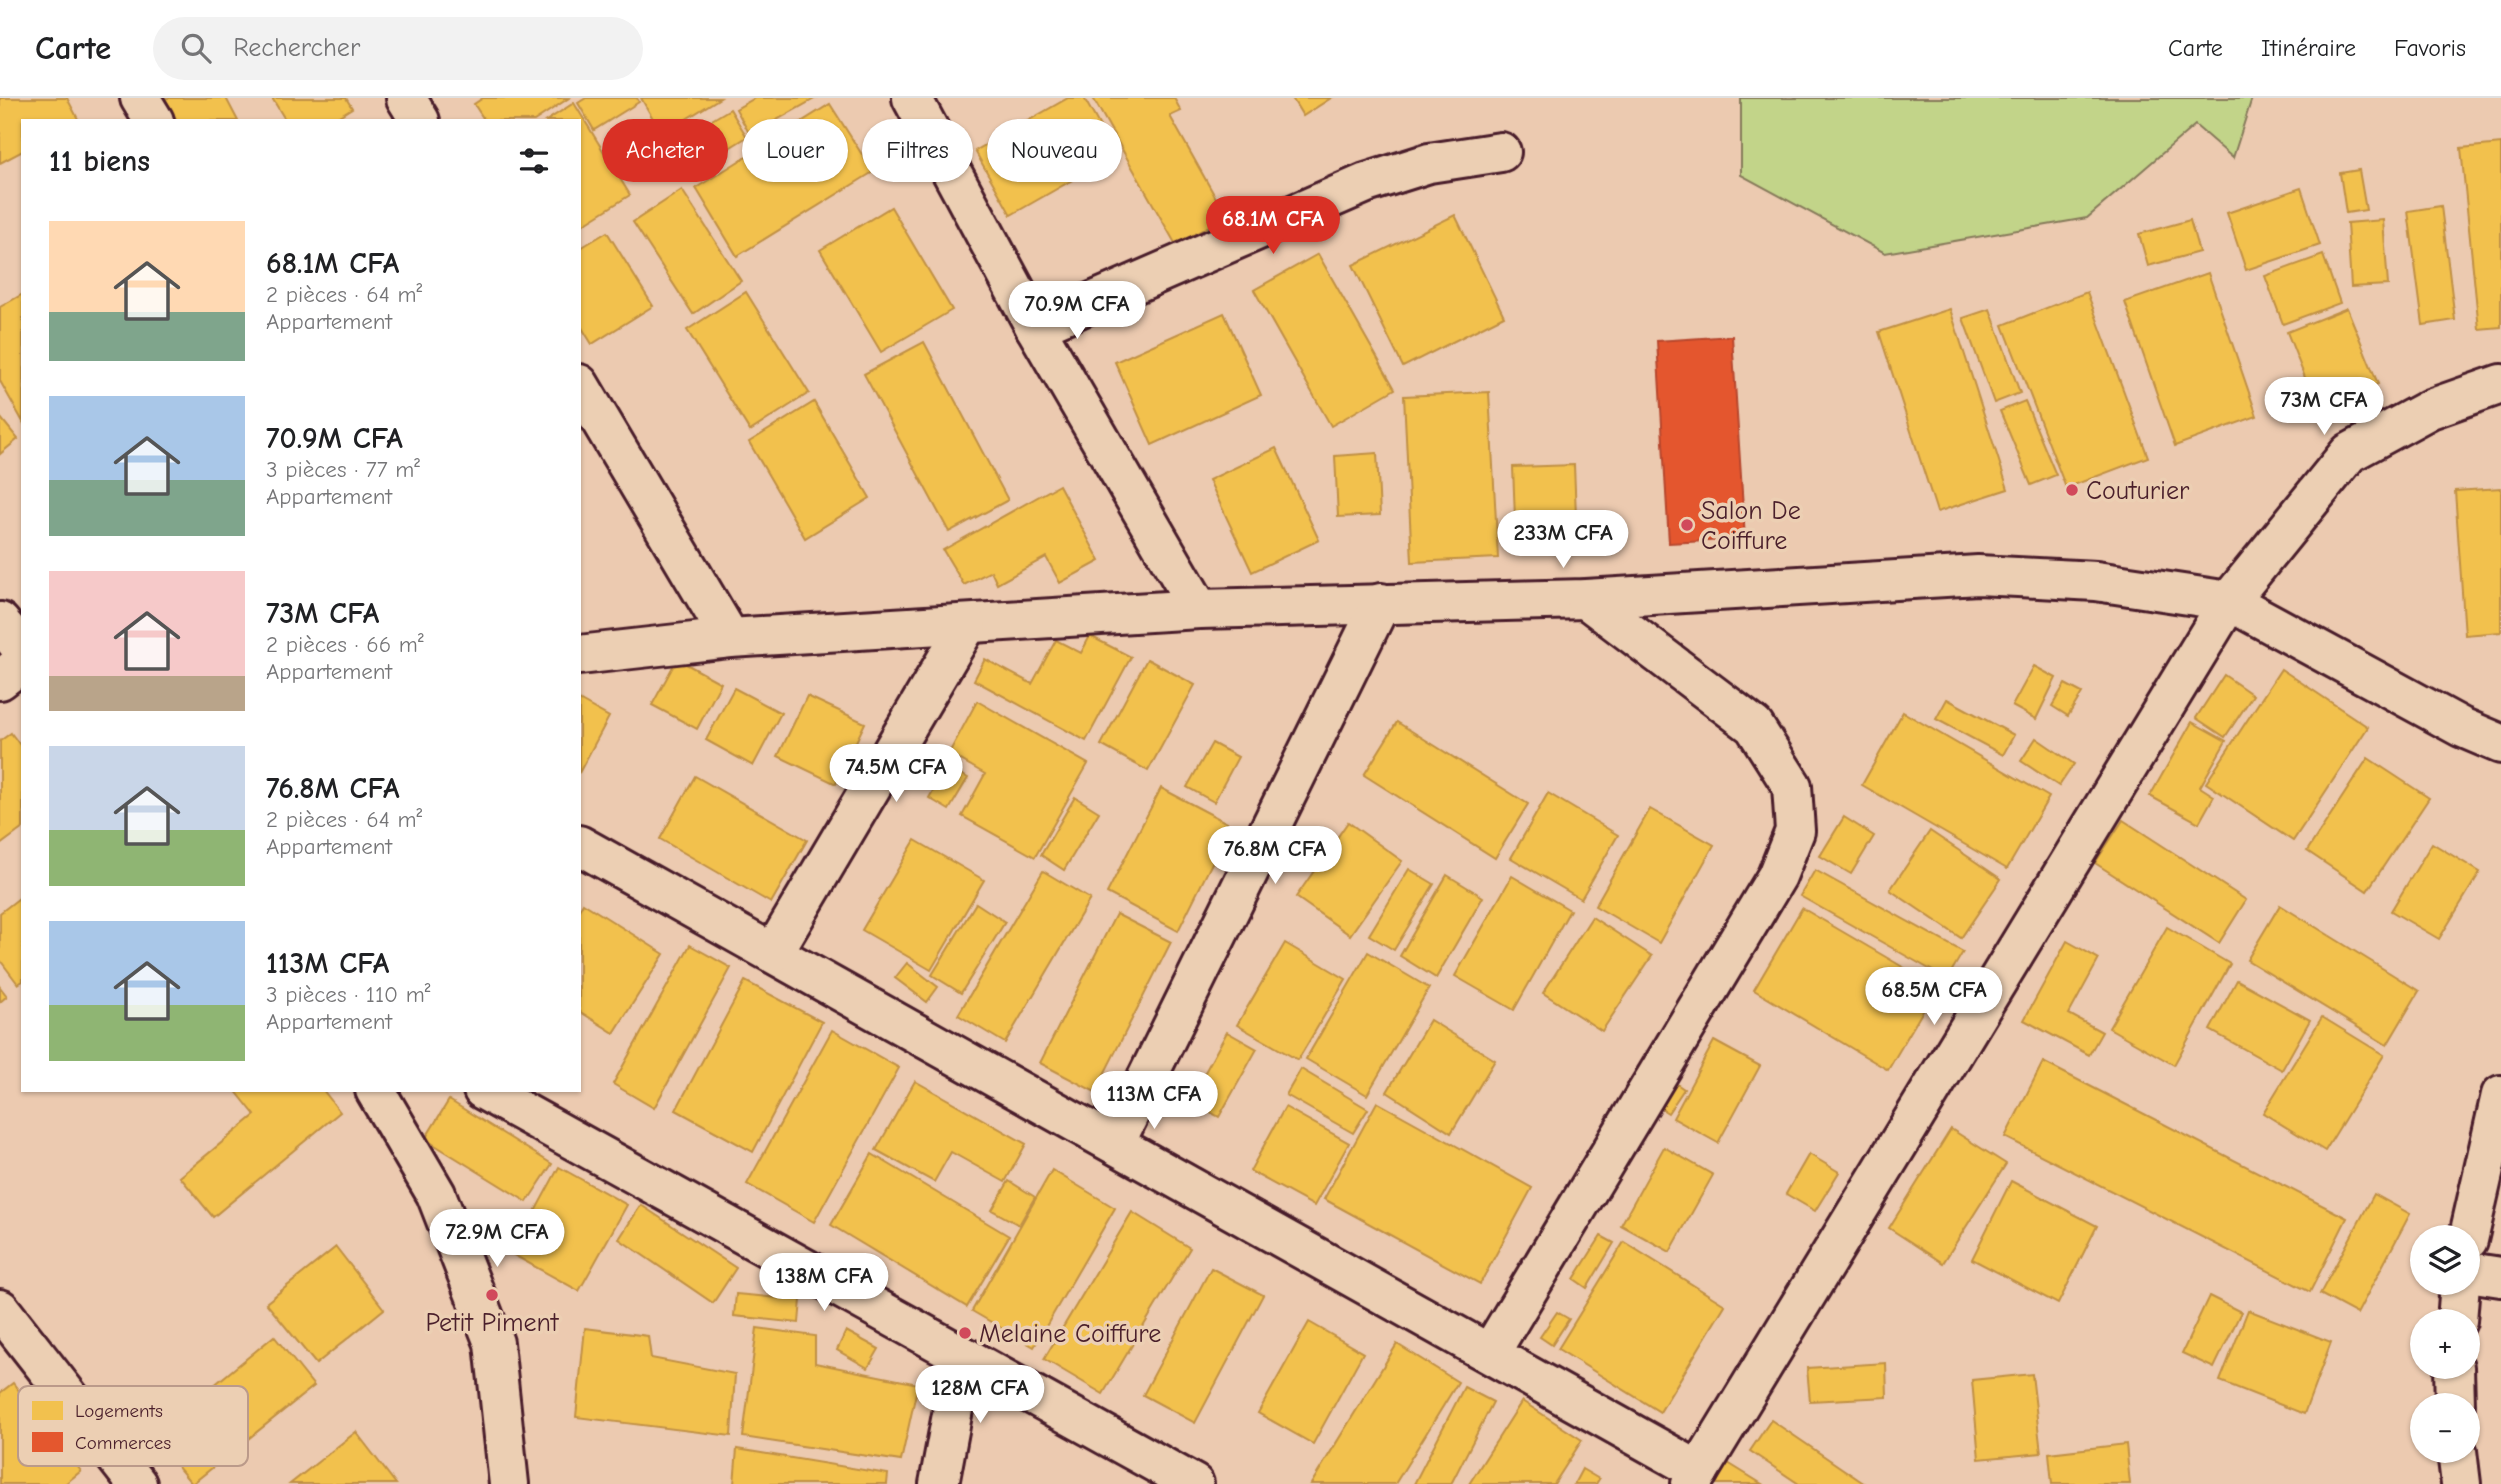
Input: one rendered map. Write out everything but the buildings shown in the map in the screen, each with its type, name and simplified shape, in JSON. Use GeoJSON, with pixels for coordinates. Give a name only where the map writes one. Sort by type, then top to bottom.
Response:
{"type":"FeatureCollection","features":[{"type":"Feature","properties":{"kind":"street"},"geometry":{"type":"LineString","coordinates":[[140,98],[152,119]]}},
{"type":"Feature","properties":{"kind":"street"},"geometry":{"type":"LineString","coordinates":[[406,98],[419,119]]}},
{"type":"Feature","properties":{"kind":"street"},"geometry":{"type":"LineString","coordinates":[[912,98],[1035,327],[1199,609]]}},
{"type":"Feature","properties":{"kind":"street"},"geometry":{"type":"LineString","coordinates":[[1035,327],[1366,183],[1429,163],[1501,152]]}},
{"type":"Feature","properties":{"kind":"street"},"geometry":{"type":"LineString","coordinates":[[581,846],[1490,1353],[1695,1477],[2229,601],[2349,453],[2430,409],[2501,384]]}},
{"type":"Feature","properties":{"kind":"street"},"geometry":{"type":"LineString","coordinates":[[581,387],[730,638]]}},
{"type":"Feature","properties":{"kind":"street"},"geometry":{"type":"LineString","coordinates":[[581,655],[730,638],[1199,609],[1586,599],[1979,575],[2095,580],[2229,601],[2461,727],[2501,744]]}},
{"type":"Feature","properties":{"kind":"street"},"geometry":{"type":"LineString","coordinates":[[1490,1353],[1777,876],[1795,831],[1792,786],[1754,726],[1586,599]]}},
{"type":"Feature","properties":{"kind":"street"},"geometry":{"type":"LineString","coordinates":[[1115,1143],[1381,603]]}},
{"type":"Feature","properties":{"kind":"street"},"geometry":{"type":"LineString","coordinates":[[0,622],[21,648]]}},
{"type":"Feature","properties":{"kind":"street"},"geometry":{"type":"LineString","coordinates":[[773,953],[967,625]]}},
{"type":"Feature","properties":{"kind":"street"},"geometry":{"type":"LineString","coordinates":[[0,680],[21,664]]}},
{"type":"Feature","properties":{"kind":"street"},"geometry":{"type":"LineString","coordinates":[[376,1092],[436,1194],[494,1343],[509,1484]]}},
{"type":"Feature","properties":{"kind":"street"},"geometry":{"type":"LineString","coordinates":[[487,1092],[1195,1484]]}},
{"type":"Feature","properties":{"kind":"street"},"geometry":{"type":"LineString","coordinates":[[2471,1225],[2501,1095]]}},
{"type":"Feature","properties":{"kind":"street"},"geometry":{"type":"LineString","coordinates":[[2480,1274],[2501,1277]]}},
{"type":"Feature","properties":{"kind":"street"},"geometry":{"type":"LineString","coordinates":[[0,1309],[60,1386]]}},
{"type":"Feature","properties":{"kind":"street"},"geometry":{"type":"LineString","coordinates":[[939,1484],[963,1356]]}},
{"type":"Feature","properties":{"kind":"street"},"geometry":{"type":"LineString","coordinates":[[2458,1463],[2461,1484]]}},
{"type":"Feature","properties":{"kind":"street"},"geometry":{"type":"LineString","coordinates":[[123,1466],[137,1484]]}},
{"type":"Feature","properties":{"kind":"green space"},"geometry":{"type":"Polygon","coordinates":[[[1741,98],[2252,98],[2233,158],[2195,125],[2087,218],[1885,253],[1741,175],[1741,98]]]}},
{"type":"Feature","properties":{"kind":"place","name":"Couturier"},"geometry":{"type":"Point","coordinates":[2072,490]}},
{"type":"Feature","properties":{"kind":"place","name":"Salon De Coiffure"},"geometry":{"type":"Point","coordinates":[1687,525]}},
{"type":"Feature","properties":{"kind":"place","name":"Petit Piment"},"geometry":{"type":"Point","coordinates":[492,1295]}},
{"type":"Feature","properties":{"kind":"place","name":"Melaine Coiffure"},"geometry":{"type":"Point","coordinates":[965,1333]}}]}
